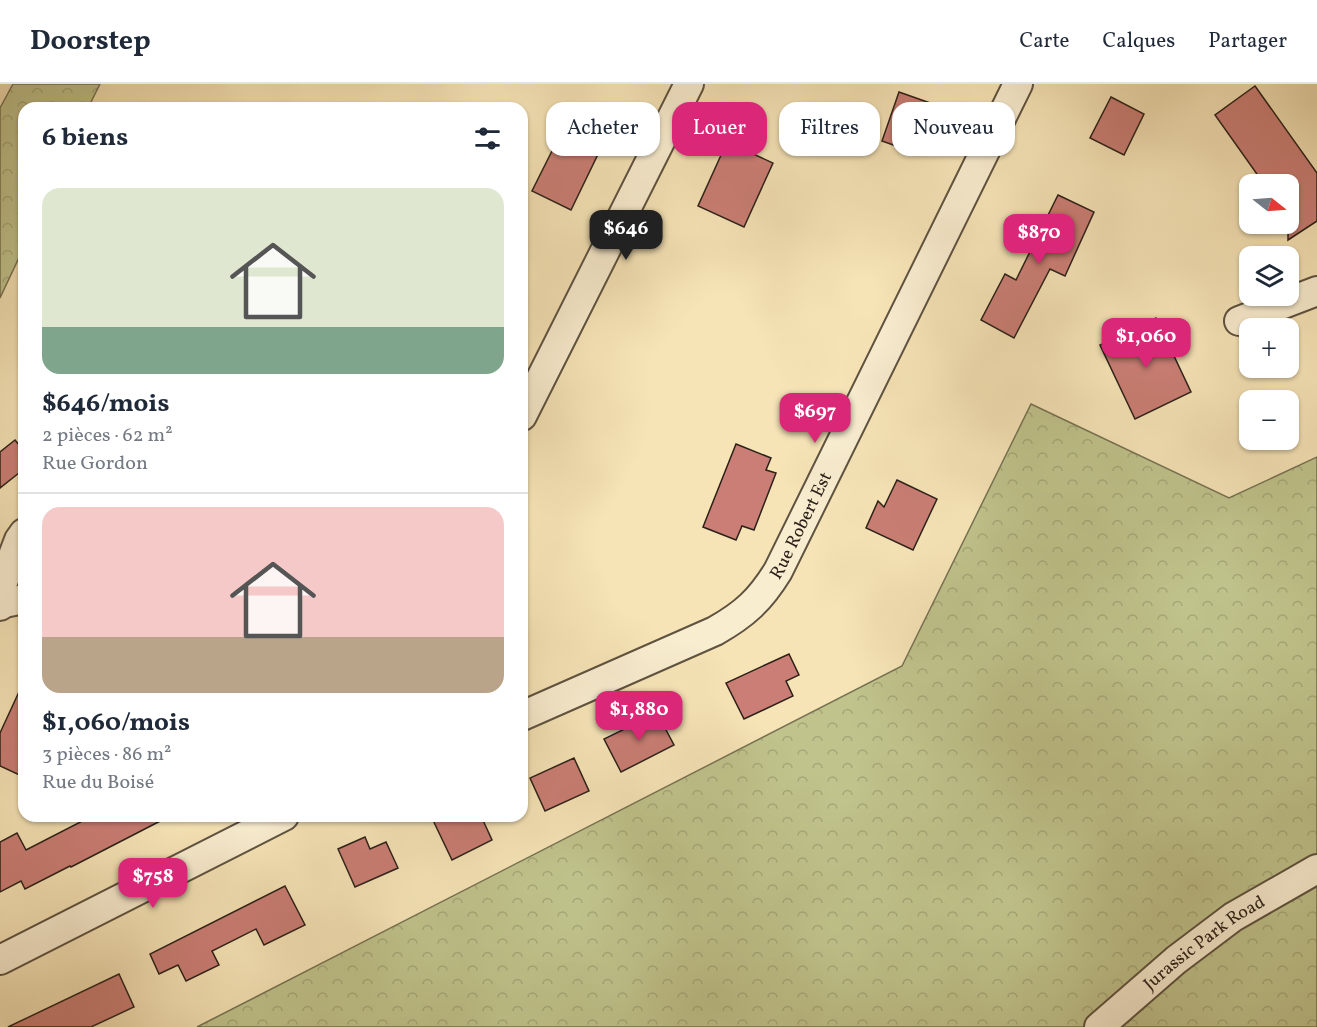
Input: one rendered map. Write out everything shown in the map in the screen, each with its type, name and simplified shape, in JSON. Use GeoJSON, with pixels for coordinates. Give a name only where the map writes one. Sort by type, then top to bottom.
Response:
{"type":"FeatureCollection","features":[{"type":"Feature","properties":{"kind":"street"},"geometry":{"type":"LineString","coordinates":[[528,404],[689,84]]}},
{"type":"Feature","properties":{"kind":"street","name":"Rue Robert Est"},"geometry":{"type":"LineString","coordinates":[[528,713],[715,630],[741,615],[769,586],[1018,84]]}},
{"type":"Feature","properties":{"kind":"street"},"geometry":{"type":"LineString","coordinates":[[1247,318],[1317,291]]}},
{"type":"Feature","properties":{"kind":"street"},"geometry":{"type":"LineString","coordinates":[[0,590],[18,542]]}},
{"type":"Feature","properties":{"kind":"street"},"geometry":{"type":"LineString","coordinates":[[0,606],[18,600]]}},
{"type":"Feature","properties":{"kind":"street"},"geometry":{"type":"LineString","coordinates":[[0,960],[272,822]]}},
{"type":"Feature","properties":{"kind":"street","name":"Jurassic Park Road"},"geometry":{"type":"LineString","coordinates":[[1099,1027],[1176,960],[1233,917],[1317,869]]}},
{"type":"Feature","properties":{"kind":"green space"},"geometry":{"type":"Polygon","coordinates":[[[13,84],[100,84],[91,102],[18,102],[18,260],[0,298],[0,108],[13,84]]]}},
{"type":"Feature","properties":{"kind":"green space"},"geometry":{"type":"Polygon","coordinates":[[[1031,404],[1229,498],[1317,457],[1317,1027],[197,1027],[902,666],[1031,404]]]}},
{"type":"Feature","properties":{"kind":"building"},"geometry":{"type":"Polygon","coordinates":[[[1255,86],[1317,173],[1317,221],[1299,233],[1299,174],[1257,174],[1215,115],[1255,86]]]}},
{"type":"Feature","properties":{"kind":"building"},"geometry":{"type":"Polygon","coordinates":[[[899,92],[927,102],[896,102],[899,92]]]}},
{"type":"Feature","properties":{"kind":"building"},"geometry":{"type":"Polygon","coordinates":[[[1111,97],[1144,114],[1124,155],[1090,138],[1111,97]]]}},
{"type":"Feature","properties":{"kind":"building"},"geometry":{"type":"Polygon","coordinates":[[[892,112],[892,145],[882,141],[892,112]]]}},
{"type":"Feature","properties":{"kind":"building"},"geometry":{"type":"Polygon","coordinates":[[[550,156],[597,156],[571,210],[532,191],[550,156]]]}},
{"type":"Feature","properties":{"kind":"building"},"geometry":{"type":"Polygon","coordinates":[[[721,156],[758,156],[773,163],[744,227],[698,206],[721,156]]]}},
{"type":"Feature","properties":{"kind":"building"},"geometry":{"type":"Polygon","coordinates":[[[1058,195],[1094,212],[1065,276],[1050,269],[1014,338],[981,320],[1005,274],[1016,280],[1058,195]]]}},
{"type":"Feature","properties":{"kind":"building"},"geometry":{"type":"Polygon","coordinates":[[[1288,234],[1297,234],[1288,240],[1288,234]]]}},
{"type":"Feature","properties":{"kind":"building"},"geometry":{"type":"Polygon","coordinates":[[[1156,318],[1191,392],[1135,419],[1100,345],[1156,318]]]}},
{"type":"Feature","properties":{"kind":"building"},"geometry":{"type":"Polygon","coordinates":[[[15,440],[18,444],[18,474],[0,488],[0,452],[15,440]]]}},
{"type":"Feature","properties":{"kind":"building"},"geometry":{"type":"Polygon","coordinates":[[[736,444],[771,458],[766,470],[776,473],[754,530],[742,526],[736,540],[703,527],[736,444]]]}},
{"type":"Feature","properties":{"kind":"building"},"geometry":{"type":"Polygon","coordinates":[[[897,480],[937,499],[913,550],[866,528],[878,501],[884,507],[897,480]]]}},
{"type":"Feature","properties":{"kind":"building"},"geometry":{"type":"Polygon","coordinates":[[[789,654],[799,675],[786,681],[793,696],[744,719],[726,683],[789,654]]]}},
{"type":"Feature","properties":{"kind":"building"},"geometry":{"type":"Polygon","coordinates":[[[18,694],[18,774],[0,766],[0,733],[18,694]]]}},
{"type":"Feature","properties":{"kind":"building"},"geometry":{"type":"Polygon","coordinates":[[[657,713],[674,745],[621,772],[604,739],[657,713]]]}},
{"type":"Feature","properties":{"kind":"building"},"geometry":{"type":"Polygon","coordinates":[[[574,758],[589,791],[545,811],[530,778],[574,758]]]}},
{"type":"Feature","properties":{"kind":"building"},"geometry":{"type":"Polygon","coordinates":[[[80,822],[158,822],[25,889],[21,881],[0,892],[0,842],[17,833],[26,850],[80,822]]]}},
{"type":"Feature","properties":{"kind":"building"},"geometry":{"type":"Polygon","coordinates":[[[434,822],[484,822],[492,840],[452,860],[434,822]]]}},
{"type":"Feature","properties":{"kind":"building"},"geometry":{"type":"Polygon","coordinates":[[[365,837],[370,849],[386,842],[398,868],[355,887],[338,849],[365,837]]]}},
{"type":"Feature","properties":{"kind":"building"},"geometry":{"type":"Polygon","coordinates":[[[285,886],[305,925],[264,945],[256,929],[212,951],[219,965],[186,981],[178,965],[159,974],[150,954],[285,886]]]}},
{"type":"Feature","properties":{"kind":"building"},"geometry":{"type":"Polygon","coordinates":[[[119,974],[134,1007],[91,1027],[8,1027],[119,974]]]}}]}
